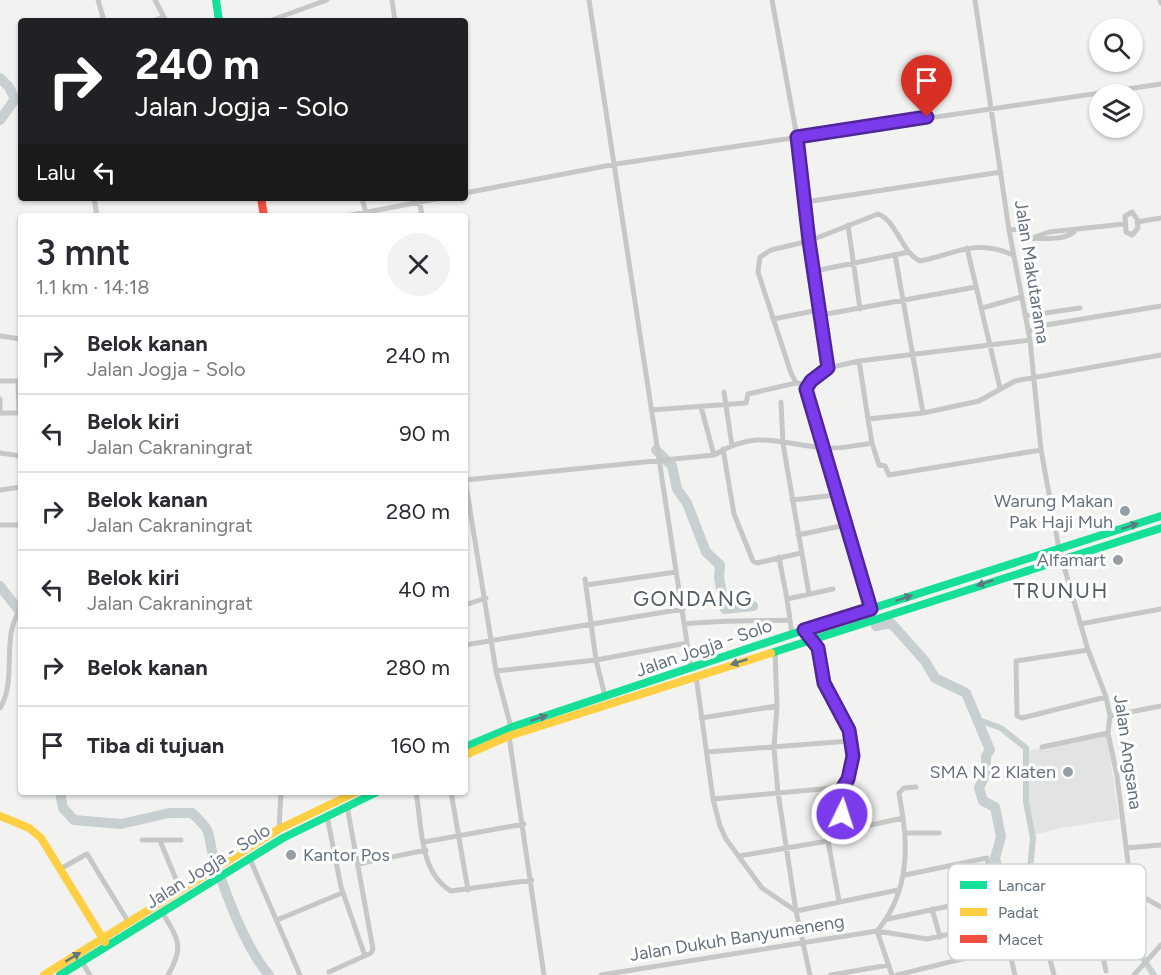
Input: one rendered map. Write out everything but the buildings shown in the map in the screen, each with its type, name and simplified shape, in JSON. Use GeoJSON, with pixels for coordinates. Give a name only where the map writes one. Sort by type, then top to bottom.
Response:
{"type":"FeatureCollection","features":[{"type":"Feature","properties":{"kind":"main road"},"geometry":{"type":"LineString","coordinates":[[216,0],[219,18]]}},
{"type":"Feature","properties":{"kind":"main road","name":"Jalan Jogja - Solo"},"geometry":{"type":"LineString","coordinates":[[468,753],[509,736],[694,673],[792,634],[1161,516]]}},
{"type":"Feature","properties":{"kind":"main road","name":"Jalan Jogja - Solo"},"geometry":{"type":"LineString","coordinates":[[468,746],[511,728],[605,696],[775,650],[1161,528]]}},
{"type":"Feature","properties":{"kind":"main road","name":"Jalan Jogja - Solo"},"geometry":{"type":"LineString","coordinates":[[44,975],[162,912],[229,867],[279,829],[350,795]]}},
{"type":"Feature","properties":{"kind":"main road","name":"Jalan Jogja - Solo"},"geometry":{"type":"LineString","coordinates":[[229,867],[250,859],[283,838],[371,795]]}},
{"type":"Feature","properties":{"kind":"main road"},"geometry":{"type":"LineString","coordinates":[[1,818],[29,828],[41,838],[106,942]]}},
{"type":"Feature","properties":{"kind":"main road","name":"Jalan Jogja - Solo"},"geometry":{"type":"LineString","coordinates":[[60,975],[82,962],[129,923],[181,891],[205,881]]}},
{"type":"Feature","properties":{"kind":"street"},"geometry":{"type":"LineString","coordinates":[[98,0],[103,18]]}},
{"type":"Feature","properties":{"kind":"street"},"geometry":{"type":"LineString","coordinates":[[155,0],[164,18]]}},
{"type":"Feature","properties":{"kind":"street"},"geometry":{"type":"LineString","coordinates":[[277,18],[327,0]]}},
{"type":"Feature","properties":{"kind":"street"},"geometry":{"type":"LineString","coordinates":[[392,0],[395,18]]}},
{"type":"Feature","properties":{"kind":"street"},"geometry":{"type":"LineString","coordinates":[[589,0],[616,165],[657,461],[694,673],[713,799],[720,826],[738,856],[762,888],[796,911],[825,907],[839,901],[898,890]]}},
{"type":"Feature","properties":{"kind":"street"},"geometry":{"type":"LineString","coordinates":[[772,0],[797,137],[809,241],[828,368]]}},
{"type":"Feature","properties":{"kind":"street","name":"Jalan Makutarama"},"geometry":{"type":"LineString","coordinates":[[975,0],[1013,255],[1029,332],[1031,378],[1041,450],[1059,549],[1063,558]]}},
{"type":"Feature","properties":{"kind":"street"},"geometry":{"type":"LineString","coordinates":[[468,192],[616,165],[992,107],[1161,84]]}},
{"type":"Feature","properties":{"kind":"street"},"geometry":{"type":"LineString","coordinates":[[805,202],[1001,172]]}},
{"type":"Feature","properties":{"kind":"street"},"geometry":{"type":"LineString","coordinates":[[363,201],[366,213],[415,201]]}},
{"type":"Feature","properties":{"kind":"street"},"geometry":{"type":"LineString","coordinates":[[1127,213],[1135,214],[1137,222],[1137,232],[1132,235],[1126,232],[1124,224],[1127,213]]}},
{"type":"Feature","properties":{"kind":"street"},"geometry":{"type":"LineString","coordinates":[[796,383],[757,267],[760,257],[771,250],[809,241],[878,214],[882,215],[909,252],[920,261],[968,248],[998,248],[1013,255]]}},
{"type":"Feature","properties":{"kind":"street"},"geometry":{"type":"LineString","coordinates":[[1137,222],[1161,218]]}},
{"type":"Feature","properties":{"kind":"street"},"geometry":{"type":"LineString","coordinates":[[1009,230],[1020,229],[1025,239],[1049,235],[1066,236],[1074,232],[1124,224]]}},
{"type":"Feature","properties":{"kind":"street"},"geometry":{"type":"LineString","coordinates":[[848,225],[860,309]]}},
{"type":"Feature","properties":{"kind":"street"},"geometry":{"type":"LineString","coordinates":[[968,248],[1000,388]]}},
{"type":"Feature","properties":{"kind":"street"},"geometry":{"type":"LineString","coordinates":[[814,271],[909,252]]}},
{"type":"Feature","properties":{"kind":"street"},"geometry":{"type":"LineString","coordinates":[[895,255],[923,413]]}},
{"type":"Feature","properties":{"kind":"street"},"geometry":{"type":"LineString","coordinates":[[773,319],[860,309],[976,287]]}},
{"type":"Feature","properties":{"kind":"street"},"geometry":{"type":"LineString","coordinates":[[982,308],[1021,297]]}},
{"type":"Feature","properties":{"kind":"street"},"geometry":{"type":"LineString","coordinates":[[1029,332],[1050,324],[1161,306]]}},
{"type":"Feature","properties":{"kind":"street"},"geometry":{"type":"LineString","coordinates":[[1025,316],[1080,308]]}},
{"type":"Feature","properties":{"kind":"street"},"geometry":{"type":"LineString","coordinates":[[0,336],[18,339]]}},
{"type":"Feature","properties":{"kind":"street"},"geometry":{"type":"LineString","coordinates":[[651,410],[747,402],[748,394],[796,383],[807,384],[828,368],[859,361],[1030,340]]}},
{"type":"Feature","properties":{"kind":"street"},"geometry":{"type":"LineString","coordinates":[[868,419],[923,413],[979,401],[1015,381],[1161,355]]}},
{"type":"Feature","properties":{"kind":"street"},"geometry":{"type":"LineString","coordinates":[[859,361],[872,443],[879,465],[885,466],[890,475],[1041,450]]}},
{"type":"Feature","properties":{"kind":"street"},"geometry":{"type":"LineString","coordinates":[[0,381],[18,381]]}},
{"type":"Feature","properties":{"kind":"street"},"geometry":{"type":"LineString","coordinates":[[807,384],[809,403],[871,609]]}},
{"type":"Feature","properties":{"kind":"street"},"geometry":{"type":"LineString","coordinates":[[724,392],[732,446]]}},
{"type":"Feature","properties":{"kind":"street"},"geometry":{"type":"LineString","coordinates":[[0,399],[0,413],[18,413]]}},
{"type":"Feature","properties":{"kind":"street"},"geometry":{"type":"LineString","coordinates":[[781,402],[783,441],[809,594]]}},
{"type":"Feature","properties":{"kind":"street"},"geometry":{"type":"LineString","coordinates":[[701,407],[714,455]]}},
{"type":"Feature","properties":{"kind":"street"},"geometry":{"type":"LineString","coordinates":[[468,480],[714,455],[723,449],[761,438],[823,447],[872,443]]}},
{"type":"Feature","properties":{"kind":"street"},"geometry":{"type":"LineString","coordinates":[[723,449],[733,510],[750,555],[757,563],[801,554]]}},
{"type":"Feature","properties":{"kind":"street"},"geometry":{"type":"LineString","coordinates":[[0,453],[18,456]]}},
{"type":"Feature","properties":{"kind":"street"},"geometry":{"type":"LineString","coordinates":[[0,490],[18,487]]}},
{"type":"Feature","properties":{"kind":"street"},"geometry":{"type":"LineString","coordinates":[[792,500],[837,495]]}},
{"type":"Feature","properties":{"kind":"street"},"geometry":{"type":"LineString","coordinates":[[468,497],[493,640],[496,671],[511,728]]}},
{"type":"Feature","properties":{"kind":"street"},"geometry":{"type":"LineString","coordinates":[[0,525],[18,525]]}},
{"type":"Feature","properties":{"kind":"street"},"geometry":{"type":"LineString","coordinates":[[798,535],[846,525]]}},
{"type":"Feature","properties":{"kind":"street"},"geometry":{"type":"LineString","coordinates":[[779,557],[792,634]]}},
{"type":"Feature","properties":{"kind":"street","name":"Jalan Angsana"},"geometry":{"type":"LineString","coordinates":[[1063,558],[1088,650],[1106,697],[1110,716],[1108,733],[1117,776],[1128,864]]}},
{"type":"Feature","properties":{"kind":"street"},"geometry":{"type":"LineString","coordinates":[[605,696],[596,660],[585,582],[676,572]]}},
{"type":"Feature","properties":{"kind":"street"},"geometry":{"type":"LineString","coordinates":[[787,599],[833,589]]}},
{"type":"Feature","properties":{"kind":"street"},"geometry":{"type":"LineString","coordinates":[[468,604],[486,598]]}},
{"type":"Feature","properties":{"kind":"street"},"geometry":{"type":"LineString","coordinates":[[468,644],[683,609]]}},
{"type":"Feature","properties":{"kind":"street"},"geometry":{"type":"LineString","coordinates":[[1080,624],[1161,609]]}},
{"type":"Feature","properties":{"kind":"street"},"geometry":{"type":"LineString","coordinates":[[0,708],[6,667],[2,657],[8,625],[12,616],[18,611]]}},
{"type":"Feature","properties":{"kind":"street"},"geometry":{"type":"LineString","coordinates":[[685,624],[716,621],[733,623],[790,620]]}},
{"type":"Feature","properties":{"kind":"street"},"geometry":{"type":"LineString","coordinates":[[804,630],[818,648],[824,683],[842,715],[850,741],[851,768],[843,787],[843,829]]}},
{"type":"Feature","properties":{"kind":"street"},"geometry":{"type":"LineString","coordinates":[[496,671],[596,660],[687,643]]}},
{"type":"Feature","properties":{"kind":"street"},"geometry":{"type":"LineString","coordinates":[[775,650],[777,706],[774,748],[778,793],[796,911],[810,975]]}},
{"type":"Feature","properties":{"kind":"street"},"geometry":{"type":"LineString","coordinates":[[1088,650],[1016,660],[1017,716],[1022,718],[1106,697]]}},
{"type":"Feature","properties":{"kind":"street"},"geometry":{"type":"LineString","coordinates":[[701,718],[777,706]]}},
{"type":"Feature","properties":{"kind":"street"},"geometry":{"type":"LineString","coordinates":[[1110,716],[1161,706]]}},
{"type":"Feature","properties":{"kind":"street"},"geometry":{"type":"LineString","coordinates":[[1042,747],[1108,733]]}},
{"type":"Feature","properties":{"kind":"street"},"geometry":{"type":"LineString","coordinates":[[509,736],[524,824],[544,975]]}},
{"type":"Feature","properties":{"kind":"street"},"geometry":{"type":"LineString","coordinates":[[707,752],[850,741]]}},
{"type":"Feature","properties":{"kind":"street"},"geometry":{"type":"LineString","coordinates":[[713,799],[843,787]]}},
{"type":"Feature","properties":{"kind":"street"},"geometry":{"type":"LineString","coordinates":[[877,931],[888,919],[905,875],[905,833],[899,793],[904,788],[916,787]]}},
{"type":"Feature","properties":{"kind":"street"},"geometry":{"type":"LineString","coordinates":[[279,829],[281,795]]}},
{"type":"Feature","properties":{"kind":"street"},"geometry":{"type":"LineString","coordinates":[[416,795],[429,867],[441,885],[451,891],[532,880]]}},
{"type":"Feature","properties":{"kind":"street"},"geometry":{"type":"LineString","coordinates":[[452,795],[468,890]]}},
{"type":"Feature","properties":{"kind":"street"},"geometry":{"type":"LineString","coordinates":[[322,975],[330,974],[371,953],[372,941],[347,806]]}},
{"type":"Feature","properties":{"kind":"street"},"geometry":{"type":"LineString","coordinates":[[327,815],[342,893],[365,956]]}},
{"type":"Feature","properties":{"kind":"street"},"geometry":{"type":"LineString","coordinates":[[839,901],[828,841],[830,834],[843,829],[903,819]]}},
{"type":"Feature","properties":{"kind":"street"},"geometry":{"type":"LineString","coordinates":[[424,842],[524,824]]}},
{"type":"Feature","properties":{"kind":"street"},"geometry":{"type":"LineString","coordinates":[[905,833],[939,833]]}},
{"type":"Feature","properties":{"kind":"street"},"geometry":{"type":"LineString","coordinates":[[142,840],[181,840]]}},
{"type":"Feature","properties":{"kind":"street"},"geometry":{"type":"LineString","coordinates":[[160,841],[181,891]]}},
{"type":"Feature","properties":{"kind":"street"},"geometry":{"type":"LineString","coordinates":[[738,856],[828,841]]}},
{"type":"Feature","properties":{"kind":"street"},"geometry":{"type":"LineString","coordinates":[[1125,848],[1161,845]]}},
{"type":"Feature","properties":{"kind":"street"},"geometry":{"type":"LineString","coordinates":[[358,864],[426,850]]}},
{"type":"Feature","properties":{"kind":"street"},"geometry":{"type":"LineString","coordinates":[[60,869],[87,854],[129,923]]}},
{"type":"Feature","properties":{"kind":"street"},"geometry":{"type":"LineString","coordinates":[[958,864],[987,858],[989,864]]}},
{"type":"Feature","properties":{"kind":"street"},"geometry":{"type":"LineString","coordinates":[[250,859],[300,975]]}},
{"type":"Feature","properties":{"kind":"street"},"geometry":{"type":"LineString","coordinates":[[905,875],[948,866]]}},
{"type":"Feature","properties":{"kind":"street"},"geometry":{"type":"LineString","coordinates":[[277,920],[342,893]]}},
{"type":"Feature","properties":{"kind":"street"},"geometry":{"type":"LineString","coordinates":[[1146,898],[1160,905]]}},
{"type":"Feature","properties":{"kind":"street"},"geometry":{"type":"LineString","coordinates":[[888,919],[948,906]]}},
{"type":"Feature","properties":{"kind":"street"},"geometry":{"type":"LineString","coordinates":[[932,909],[940,937]]}},
{"type":"Feature","properties":{"kind":"street"},"geometry":{"type":"LineString","coordinates":[[162,912],[177,939],[180,950],[168,975]]}},
{"type":"Feature","properties":{"kind":"street"},"geometry":{"type":"LineString","coordinates":[[877,931],[919,939],[948,935]]}},
{"type":"Feature","properties":{"kind":"street"},"geometry":{"type":"LineString","coordinates":[[877,931],[894,975],[957,960]]}},
{"type":"Feature","properties":{"kind":"street","name":"Jalan Dukuh Banyumeneng"},"geometry":{"type":"LineString","coordinates":[[602,975],[877,931]]}},
{"type":"Feature","properties":{"kind":"street"},"geometry":{"type":"LineString","coordinates":[[1134,975],[1161,945]]}},
{"type":"Feature","properties":{"kind":"street"},"geometry":{"type":"LineString","coordinates":[[1011,960],[1015,975]]}},
{"type":"Feature","properties":{"kind":"street"},"geometry":{"type":"LineString","coordinates":[[1050,960],[1054,975]]}},
{"type":"Feature","properties":{"kind":"street"},"geometry":{"type":"LineString","coordinates":[[1104,960],[1107,971]]}},
{"type":"Feature","properties":{"kind":"street"},"geometry":{"type":"LineString","coordinates":[[82,962],[90,975]]}},
{"type":"Feature","properties":{"kind":"street"},"geometry":{"type":"LineString","coordinates":[[831,975],[889,964]]}},
{"type":"Feature","properties":{"kind":"shaded area","name":"SMA N 2 Klaten"},"geometry":{"type":"Polygon","coordinates":[[[1107,734],[1119,819],[1060,828],[1033,835],[1026,792],[1023,752],[1107,734]]]}},
{"type":"Feature","properties":{"kind":"waterway"},"geometry":{"type":"LineString","coordinates":[[0,78],[9,87],[15,99],[0,120]]}},
{"type":"Feature","properties":{"kind":"waterway"},"geometry":{"type":"LineString","coordinates":[[656,450],[672,466],[677,489],[687,503],[706,552],[720,565],[719,578],[725,609],[753,606]]}},
{"type":"Feature","properties":{"kind":"waterway"},"geometry":{"type":"LineString","coordinates":[[0,586],[18,609]]}},
{"type":"Feature","properties":{"kind":"waterway"},"geometry":{"type":"LineString","coordinates":[[876,626],[891,623],[925,661],[935,678],[966,693],[990,750],[986,756],[986,773],[979,788],[983,801],[995,807],[1001,837],[995,858],[996,864]]}},
{"type":"Feature","properties":{"kind":"waterway"},"geometry":{"type":"LineString","coordinates":[[976,719],[1001,728],[1026,748],[1026,802],[1033,838],[1030,864]]}},
{"type":"Feature","properties":{"kind":"waterway"},"geometry":{"type":"LineString","coordinates":[[61,795],[63,808],[74,820],[121,824],[169,813],[192,813],[208,831],[212,852],[238,921],[260,964],[269,975]]}},
{"type":"Feature","properties":{"kind":"waterway"},"geometry":{"type":"LineString","coordinates":[[1144,960],[1154,975]]}},
{"type":"Feature","properties":{"kind":"traffic: fast"},"geometry":{"type":"LineString","coordinates":[[216,0],[219,18]]}},
{"type":"Feature","properties":{"kind":"traffic: fast"},"geometry":{"type":"LineString","coordinates":[[468,746],[515,726],[792,634],[1161,516]]}},
{"type":"Feature","properties":{"kind":"traffic: fast"},"geometry":{"type":"LineString","coordinates":[[771,653],[1161,528]]}},
{"type":"Feature","properties":{"kind":"traffic: fast"},"geometry":{"type":"LineString","coordinates":[[60,975],[283,838],[371,795]]}},
{"type":"Feature","properties":{"kind":"traffic: slow"},"geometry":{"type":"LineString","coordinates":[[468,754],[509,736],[771,653]]}},
{"type":"Feature","properties":{"kind":"traffic: slow"},"geometry":{"type":"LineString","coordinates":[[44,975],[279,829],[350,795]]}},
{"type":"Feature","properties":{"kind":"traffic: slow"},"geometry":{"type":"LineString","coordinates":[[0,816],[29,828],[41,838],[105,942]]}},
{"type":"Feature","properties":{"kind":"traffic: jam"},"geometry":{"type":"LineString","coordinates":[[262,201],[264,213]]}},
{"type":"Feature","properties":{"kind":"place","name":"Warung Makan Pak Haji Muh"},"geometry":{"type":"Point","coordinates":[1125,511]}},
{"type":"Feature","properties":{"kind":"place","name":"Alfamart"},"geometry":{"type":"Point","coordinates":[1118,560]}},
{"type":"Feature","properties":{"kind":"place","name":"SMA N 2 Klaten"},"geometry":{"type":"Point","coordinates":[1068,772]}},
{"type":"Feature","properties":{"kind":"place","name":"Kantor Pos"},"geometry":{"type":"Point","coordinates":[291,855]}},
{"type":"Feature","properties":{"kind":"district","name":"TRUNUH"},"geometry":{"type":"Point","coordinates":[1061,591]}},
{"type":"Feature","properties":{"kind":"district","name":"GONDANG"},"geometry":{"type":"Point","coordinates":[693,599]}},
{"type":"Feature","properties":{"kind":"route"},"geometry":{"type":"LineString","coordinates":[[842,814],[843,787],[848,779],[853,756],[849,730],[824,683],[818,648],[804,630],[871,609],[806,389],[807,384],[828,368],[809,241],[797,137],[927,117]]}}]}
